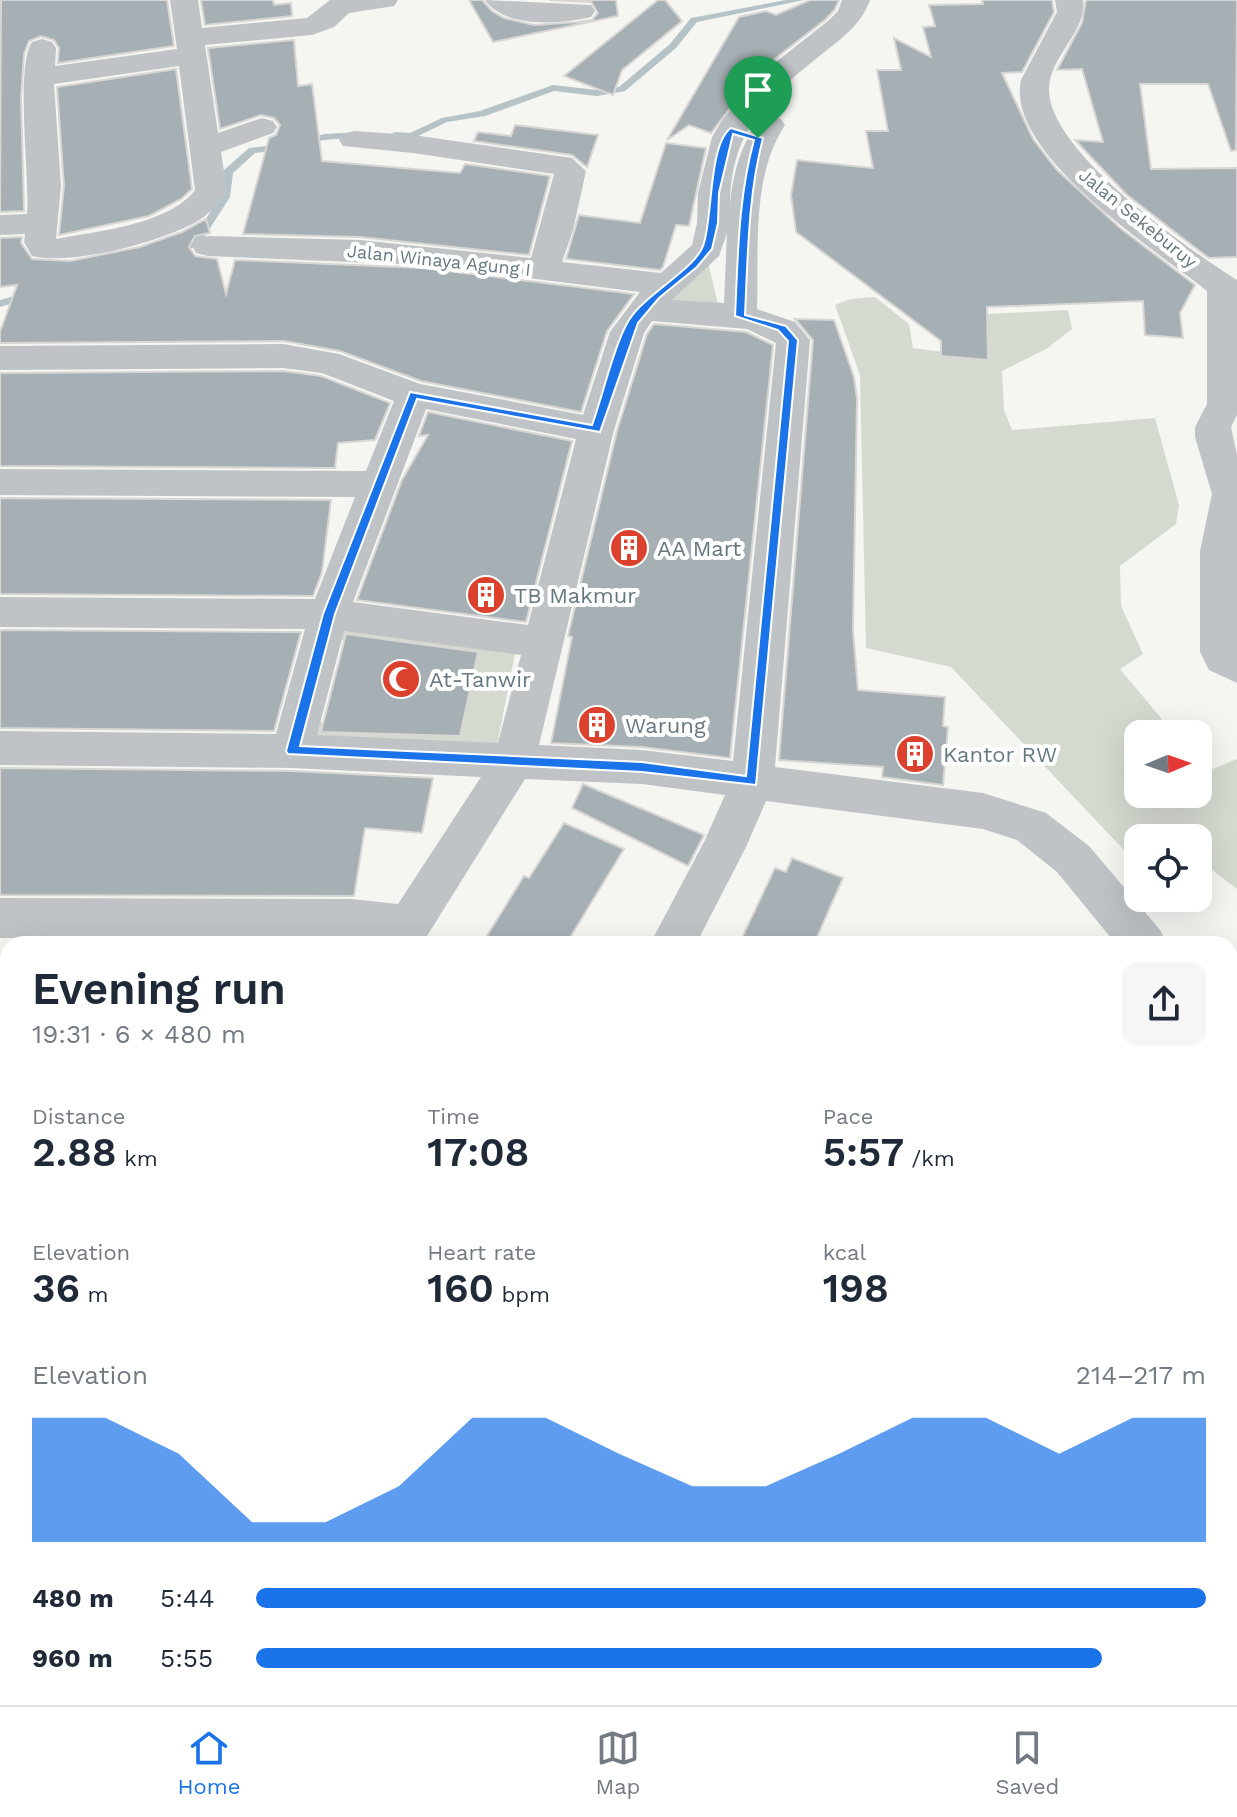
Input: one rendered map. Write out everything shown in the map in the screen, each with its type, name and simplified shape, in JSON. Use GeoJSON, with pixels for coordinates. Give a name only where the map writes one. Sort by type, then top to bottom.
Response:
{"type":"FeatureCollection","features":[{"type":"Feature","properties":{"kind":"street"},"geometry":{"type":"LineString","coordinates":[[184,0],[189,47],[211,191],[207,201],[193,211],[142,231],[54,250],[44,249],[40,242],[45,186],[41,61],[189,47],[312,26],[324,21],[329,13],[340,6],[384,0]]}},
{"type":"Feature","properties":{"kind":"street"},"geometry":{"type":"LineString","coordinates":[[499,0],[511,9],[532,14],[581,11]]}},
{"type":"Feature","properties":{"kind":"street","name":"Jalan Sekeburuy"},"geometry":{"type":"LineString","coordinates":[[1069,0],[1071,12],[1058,33],[1034,89],[1036,111],[1045,131],[1090,182],[1230,292]]}},
{"type":"Feature","properties":{"kind":"street"},"geometry":{"type":"LineString","coordinates":[[0,918],[351,919],[404,934],[515,759],[596,430],[627,332],[656,297],[707,249],[713,223],[714,193],[772,79],[820,66],[874,10]]}},
{"type":"Feature","properties":{"kind":"street"},"geometry":{"type":"LineString","coordinates":[[745,134],[793,101]]}},
{"type":"Feature","properties":{"kind":"street"},"geometry":{"type":"LineString","coordinates":[[204,148],[262,127]]}},
{"type":"Feature","properties":{"kind":"street"},"geometry":{"type":"LineString","coordinates":[[740,316],[750,170],[745,134]]}},
{"type":"Feature","properties":{"kind":"street"},"geometry":{"type":"LineString","coordinates":[[354,140],[413,144],[561,165],[570,171],[557,230],[543,270]]}},
{"type":"Feature","properties":{"kind":"street"},"geometry":{"type":"LineString","coordinates":[[0,225],[40,223]]}},
{"type":"Feature","properties":{"kind":"street","name":"Jalan Winaya Agung I"},"geometry":{"type":"LineString","coordinates":[[208,246],[360,250],[543,270],[740,316],[782,328],[793,340],[752,782],[724,847],[677,936]]}},
{"type":"Feature","properties":{"kind":"street"},"geometry":{"type":"LineString","coordinates":[[707,249],[744,254]]}},
{"type":"Feature","properties":{"kind":"street"},"geometry":{"type":"LineString","coordinates":[[1230,292],[1225,404],[1213,427],[1213,437],[1231,494],[1219,551],[1220,652],[1223,659],[1237,667]]}},
{"type":"Feature","properties":{"kind":"street"},"geometry":{"type":"LineString","coordinates":[[0,358],[283,356],[327,362],[414,395],[596,430]]}},
{"type":"Feature","properties":{"kind":"street"},"geometry":{"type":"LineString","coordinates":[[292,751],[329,614],[414,395]]}},
{"type":"Feature","properties":{"kind":"street"},"geometry":{"type":"LineString","coordinates":[[0,482],[379,484]]}},
{"type":"Feature","properties":{"kind":"street"},"geometry":{"type":"LineString","coordinates":[[0,612],[329,614],[542,642]]}},
{"type":"Feature","properties":{"kind":"street"},"geometry":{"type":"LineString","coordinates":[[0,748],[292,751],[515,759],[642,767],[954,806],[983,811],[1031,826],[1073,859],[1137,936]]}},
{"type":"Feature","properties":{"kind":"shaded area"},"geometry":{"type":"Polygon","coordinates":[[[708,263],[721,316],[653,295],[708,263]]]}},
{"type":"Feature","properties":{"kind":"shaded area"},"geometry":{"type":"Polygon","coordinates":[[[875,297],[909,324],[913,348],[965,355],[970,315],[1068,310],[1072,329],[1046,349],[1002,371],[1004,410],[1012,430],[1155,418],[1179,505],[1176,524],[1120,566],[1121,606],[1143,654],[1120,669],[1162,720],[1124,720],[1124,808],[1212,808],[1212,769],[1237,759],[1237,889],[1212,870],[1212,824],[1124,824],[1124,850],[951,667],[866,648],[860,375],[835,305],[850,299],[875,297]]]}},
{"type":"Feature","properties":{"kind":"shaded area"},"geometry":{"type":"Polygon","coordinates":[[[344,630],[515,653],[496,751],[315,736],[319,722],[461,736],[476,658],[339,640],[344,630]]]}},
{"type":"Feature","properties":{"kind":"building"},"geometry":{"type":"Polygon","coordinates":[[[1,0],[167,0],[174,46],[58,63],[59,48],[54,40],[41,36],[29,41],[24,54],[21,97],[24,211],[0,212],[1,0]]]}},
{"type":"Feature","properties":{"kind":"building"},"geometry":{"type":"Polygon","coordinates":[[[201,0],[273,0],[274,5],[291,3],[292,16],[205,25],[201,0]]]}},
{"type":"Feature","properties":{"kind":"building"},"geometry":{"type":"Polygon","coordinates":[[[469,0],[482,0],[504,18],[534,25],[592,20],[598,13],[591,2],[549,0],[616,0],[618,16],[493,42],[469,0]]]}},
{"type":"Feature","properties":{"kind":"building"},"geometry":{"type":"Polygon","coordinates":[[[658,0],[665,0],[682,21],[622,70],[613,95],[564,76],[658,0]]]}},
{"type":"Feature","properties":{"kind":"building"},"geometry":{"type":"Polygon","coordinates":[[[810,0],[839,0],[826,19],[759,71],[711,133],[689,125],[667,140],[739,17],[766,11],[776,15],[810,0]]]}},
{"type":"Feature","properties":{"kind":"building"},"geometry":{"type":"Polygon","coordinates":[[[982,0],[1052,0],[1054,12],[1022,72],[1002,73],[1033,139],[1057,170],[1120,228],[1195,285],[1180,313],[1183,338],[1145,335],[1143,301],[987,307],[988,360],[941,356],[941,341],[796,232],[791,195],[797,160],[873,168],[866,131],[888,131],[877,70],[901,70],[894,38],[931,57],[923,27],[935,26],[929,5],[983,4],[982,0]]]}},
{"type":"Feature","properties":{"kind":"building"},"geometry":{"type":"Polygon","coordinates":[[[1086,0],[1237,0],[1236,150],[1231,151],[1208,84],[1140,84],[1151,169],[1237,168],[1237,257],[1209,258],[1126,194],[1075,140],[1103,142],[1082,69],[1057,70],[1082,23],[1086,0]]]}},
{"type":"Feature","properties":{"kind":"building"},"geometry":{"type":"Polygon","coordinates":[[[294,40],[298,86],[312,84],[322,161],[460,173],[465,164],[550,176],[529,255],[360,237],[243,234],[269,138],[276,135],[280,125],[274,118],[261,115],[220,129],[208,48],[294,40]]]}},
{"type":"Feature","properties":{"kind":"building"},"geometry":{"type":"Polygon","coordinates":[[[176,69],[192,189],[181,199],[149,216],[59,235],[64,186],[57,87],[176,69]]]}},
{"type":"Feature","properties":{"kind":"building"},"geometry":{"type":"Polygon","coordinates":[[[515,125],[598,135],[587,167],[572,155],[474,141],[478,132],[511,136],[515,125]]]}},
{"type":"Feature","properties":{"kind":"building"},"geometry":{"type":"Polygon","coordinates":[[[666,143],[706,148],[689,226],[676,225],[663,267],[660,270],[566,259],[579,215],[640,223],[666,143]]]}},
{"type":"Feature","properties":{"kind":"building"},"geometry":{"type":"Polygon","coordinates":[[[206,219],[210,233],[195,236],[189,247],[195,256],[217,259],[226,294],[235,260],[423,268],[634,294],[607,331],[581,412],[421,381],[340,351],[284,341],[0,343],[0,332],[17,285],[0,287],[0,238],[22,237],[21,243],[32,259],[70,261],[140,247],[182,232],[206,219]]]}},
{"type":"Feature","properties":{"kind":"building"},"geometry":{"type":"Polygon","coordinates":[[[795,319],[834,320],[854,377],[857,399],[853,630],[858,690],[945,697],[943,726],[948,727],[943,785],[882,777],[883,767],[779,760],[813,340],[795,319]]]}},
{"type":"Feature","properties":{"kind":"building"},"geometry":{"type":"Polygon","coordinates":[[[654,324],[746,332],[773,345],[730,758],[642,747],[551,743],[572,637],[568,636],[617,431],[647,334],[654,324]]]}},
{"type":"Feature","properties":{"kind":"building"},"geometry":{"type":"Polygon","coordinates":[[[283,371],[321,376],[390,403],[375,440],[338,443],[335,468],[0,466],[0,373],[283,371]]]}},
{"type":"Feature","properties":{"kind":"building"},"geometry":{"type":"Polygon","coordinates":[[[428,412],[572,441],[526,622],[357,600],[402,480],[428,435],[419,436],[428,412]]]}},
{"type":"Feature","properties":{"kind":"building"},"geometry":{"type":"Polygon","coordinates":[[[0,498],[331,500],[322,572],[313,596],[0,594],[0,498]]]}},
{"type":"Feature","properties":{"kind":"building"},"geometry":{"type":"Polygon","coordinates":[[[0,630],[301,632],[274,731],[0,728],[0,630]]]}},
{"type":"Feature","properties":{"kind":"building","name":"At-Tanwir"},"geometry":{"type":"Polygon","coordinates":[[[346,634],[478,652],[460,736],[321,732],[346,634]]]}},
{"type":"Feature","properties":{"kind":"building"},"geometry":{"type":"Polygon","coordinates":[[[0,768],[292,771],[433,778],[422,833],[365,828],[354,896],[0,895],[0,768]]]}},
{"type":"Feature","properties":{"kind":"building"},"geometry":{"type":"Polygon","coordinates":[[[583,784],[704,835],[688,866],[572,808],[583,784]]]}},
{"type":"Feature","properties":{"kind":"building"},"geometry":{"type":"Polygon","coordinates":[[[564,823],[624,849],[571,936],[487,936],[524,876],[529,878],[564,823]]]}},
{"type":"Feature","properties":{"kind":"building"},"geometry":{"type":"Polygon","coordinates":[[[792,858],[843,878],[818,936],[743,936],[775,868],[786,872],[792,858]]]}},
{"type":"Feature","properties":{"kind":"waterway"},"geometry":{"type":"LineString","coordinates":[[395,135],[411,136],[445,120],[482,114],[553,88],[597,93],[622,89],[673,46],[694,20],[800,0]]}},
{"type":"Feature","properties":{"kind":"waterway"},"geometry":{"type":"LineString","coordinates":[[186,246],[194,245],[225,197],[228,172],[252,150],[290,146],[324,137],[359,135]]}},
{"type":"Feature","properties":{"kind":"waterway"},"geometry":{"type":"LineString","coordinates":[[0,304],[29,295]]}},
{"type":"Feature","properties":{"kind":"place","name":"AA Mart"},"geometry":{"type":"Point","coordinates":[629,548]}},
{"type":"Feature","properties":{"kind":"place","name":"TB Makmur"},"geometry":{"type":"Point","coordinates":[486,595]}},
{"type":"Feature","properties":{"kind":"place","name":"At-Tanwir"},"geometry":{"type":"Point","coordinates":[401,679]}},
{"type":"Feature","properties":{"kind":"place","name":"Warung"},"geometry":{"type":"Point","coordinates":[597,725]}},
{"type":"Feature","properties":{"kind":"place","name":"Kantor RW"},"geometry":{"type":"Point","coordinates":[915,754]}},
{"type":"Feature","properties":{"kind":"route"},"geometry":{"type":"LineString","coordinates":[[731,131],[758,138],[750,170],[744,224],[740,316],[782,328],[793,340],[752,782],[642,767],[460,756],[292,751],[329,614],[414,395],[596,430],[627,332],[633,322],[707,249],[713,223],[714,193],[727,137],[731,131]]}}]}
